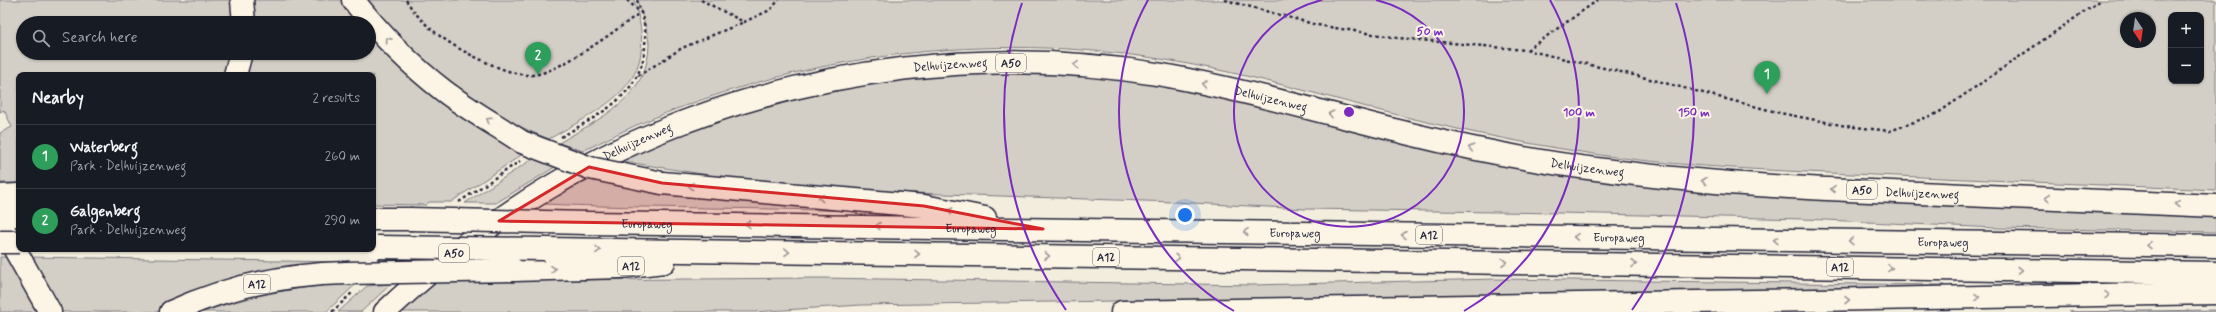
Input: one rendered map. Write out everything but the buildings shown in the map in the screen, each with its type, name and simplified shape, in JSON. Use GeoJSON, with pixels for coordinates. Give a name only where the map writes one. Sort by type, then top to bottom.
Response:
{"type":"FeatureCollection","features":[{"type":"Feature","properties":{"kind":"highway"},"geometry":{"type":"LineString","coordinates":[[242,0],[243,16]]}},
{"type":"Feature","properties":{"kind":"highway","name":"A12"},"geometry":{"type":"LineString","coordinates":[[353,0],[367,16]]}},
{"type":"Feature","properties":{"kind":"highway","name":"A12"},"geometry":{"type":"LineString","coordinates":[[376,26],[413,66],[522,151],[590,168],[662,183],[924,206],[1043,230]]}},
{"type":"Feature","properties":{"kind":"highway"},"geometry":{"type":"LineString","coordinates":[[236,72],[239,60]]}},
{"type":"Feature","properties":{"kind":"highway","name":"Delhuijzenweg"},"geometry":{"type":"LineString","coordinates":[[385,312],[440,264],[487,229],[572,176],[654,134],[726,108],[835,79],[912,68],[978,63],[1077,65],[1162,75],[1221,87],[1475,148],[1602,170],[1735,183],[2216,206]]}},
{"type":"Feature","properties":{"kind":"highway"},"geometry":{"type":"LineString","coordinates":[[0,196],[16,195]]}},
{"type":"Feature","properties":{"kind":"highway"},"geometry":{"type":"LineString","coordinates":[[0,215],[16,215]]}},
{"type":"Feature","properties":{"kind":"highway","name":"Europaweg"},"geometry":{"type":"LineString","coordinates":[[376,219],[1043,230],[2216,246]]}},
{"type":"Feature","properties":{"kind":"highway"},"geometry":{"type":"LineString","coordinates":[[0,223],[16,251]]}},
{"type":"Feature","properties":{"kind":"highway"},"geometry":{"type":"LineString","coordinates":[[0,242],[16,242]]}},
{"type":"Feature","properties":{"kind":"highway","name":"A12"},"geometry":{"type":"LineString","coordinates":[[376,247],[2216,273]]}},
{"type":"Feature","properties":{"kind":"highway"},"geometry":{"type":"LineString","coordinates":[[16,252],[50,312]]}},
{"type":"Feature","properties":{"kind":"highway","name":"A12"},"geometry":{"type":"LineString","coordinates":[[171,312],[210,297],[249,286],[319,274],[351,282],[514,270],[620,268],[748,252]]}},
{"type":"Feature","properties":{"kind":"highway"},"geometry":{"type":"LineString","coordinates":[[1122,312],[2216,293]]}},
{"type":"Feature","properties":{"kind":"path"},"geometry":{"type":"LineString","coordinates":[[406,0],[426,26],[449,42],[496,66],[528,75],[541,73],[559,66],[641,12]]}},
{"type":"Feature","properties":{"kind":"path"},"geometry":{"type":"LineString","coordinates":[[627,0],[641,12]]}},
{"type":"Feature","properties":{"kind":"path"},"geometry":{"type":"LineString","coordinates":[[554,141],[620,100],[637,77],[645,49],[646,32],[637,0]]}},
{"type":"Feature","properties":{"kind":"path"},"geometry":{"type":"LineString","coordinates":[[701,0],[744,22]]}},
{"type":"Feature","properties":{"kind":"path"},"geometry":{"type":"LineString","coordinates":[[637,77],[682,48],[770,10],[779,0]]}},
{"type":"Feature","properties":{"kind":"path"},"geometry":{"type":"LineString","coordinates":[[1225,0],[1317,25],[1398,38],[1526,50],[1638,76],[1780,113],[1846,126],[1890,131],[1938,114],[2101,0]]}},
{"type":"Feature","properties":{"kind":"path"},"geometry":{"type":"LineString","coordinates":[[1526,50],[1598,0]]}},
{"type":"Feature","properties":{"kind":"path"},"geometry":{"type":"LineString","coordinates":[[456,204],[522,151]]}},
{"type":"Feature","properties":{"kind":"path"},"geometry":{"type":"LineString","coordinates":[[332,312],[351,282]]}},
{"type":"Feature","properties":{"kind":"highlighted area"},"geometry":{"type":"Polygon","coordinates":[[[589,167],[662,183],[924,206],[1043,229],[814,225],[499,221],[589,167]]]}},
{"type":"Feature","properties":{"kind":"shaded area"},"geometry":{"type":"Polygon","coordinates":[[[0,0],[232,0],[233,16],[16,16],[16,60],[228,60],[225,72],[16,72],[16,183],[0,183],[0,133],[12,127],[4,110],[0,112],[0,0]]]}},
{"type":"Feature","properties":{"kind":"shaded area"},"geometry":{"type":"Polygon","coordinates":[[[251,0],[343,0],[356,16],[252,16],[251,0]]]}},
{"type":"Feature","properties":{"kind":"shaded area"},"geometry":{"type":"Polygon","coordinates":[[[365,0],[634,0],[641,28],[641,50],[636,69],[627,85],[613,99],[595,112],[549,139],[511,122],[456,88],[408,48],[365,0]]]}},
{"type":"Feature","properties":{"kind":"shaded area"},"geometry":{"type":"Polygon","coordinates":[[[637,0],[2216,0],[2216,190],[1774,170],[1707,166],[1607,156],[1504,139],[1402,116],[1211,68],[1116,53],[1048,48],[981,48],[913,53],[846,62],[780,76],[715,95],[642,123],[583,151],[559,143],[605,115],[619,105],[631,93],[640,79],[647,63],[649,44],[646,28],[637,0]]]}},
{"type":"Feature","properties":{"kind":"shaded area"},"geometry":{"type":"Polygon","coordinates":[[[376,36],[526,152],[451,202],[429,202],[426,205],[376,204],[376,72],[245,72],[248,60],[376,60],[376,36]]]}},
{"type":"Feature","properties":{"kind":"shaded area"},"geometry":{"type":"Polygon","coordinates":[[[986,72],[1085,75],[1165,86],[1217,96],[1473,158],[2216,215],[2216,232],[1996,228],[1804,219],[1306,209],[1173,202],[915,193],[752,182],[621,161],[666,141],[710,125],[799,99],[844,89],[890,82],[986,72]]]}},
{"type":"Feature","properties":{"kind":"shaded area"},"geometry":{"type":"Polygon","coordinates":[[[534,158],[555,167],[496,203],[465,203],[534,158]]]}},
{"type":"Feature","properties":{"kind":"shaded area"},"geometry":{"type":"Polygon","coordinates":[[[593,177],[873,212],[543,204],[593,177]]]}},
{"type":"Feature","properties":{"kind":"shaded area"},"geometry":{"type":"Polygon","coordinates":[[[0,257],[9,257],[40,312],[0,312],[0,257]]]}},
{"type":"Feature","properties":{"kind":"shaded area"},"geometry":{"type":"Polygon","coordinates":[[[29,257],[343,262],[156,312],[60,312],[29,257]]]}},
{"type":"Feature","properties":{"kind":"shaded area"},"geometry":{"type":"Polygon","coordinates":[[[819,278],[1253,285],[1497,279],[1944,285],[1943,288],[861,305],[754,312],[399,312],[435,281],[819,278]]]}},
{"type":"Feature","properties":{"kind":"shaded area"},"geometry":{"type":"Polygon","coordinates":[[[357,283],[326,312],[203,312],[241,300],[279,292],[318,286],[357,283]]]}},
{"type":"Feature","properties":{"kind":"shaded area"},"geometry":{"type":"Polygon","coordinates":[[[391,284],[361,312],[338,312],[367,286],[391,284]]]}},
{"type":"Feature","properties":{"kind":"shaded area"},"geometry":{"type":"Polygon","coordinates":[[[2216,310],[2216,312],[2069,312],[2216,310]]]}},
{"type":"Feature","properties":{"kind":"place","name":"Galgenberg"},"geometry":{"type":"Point","coordinates":[538,75]}},
{"type":"Feature","properties":{"kind":"place","name":"Waterberg"},"geometry":{"type":"Point","coordinates":[1767,94]}}]}
